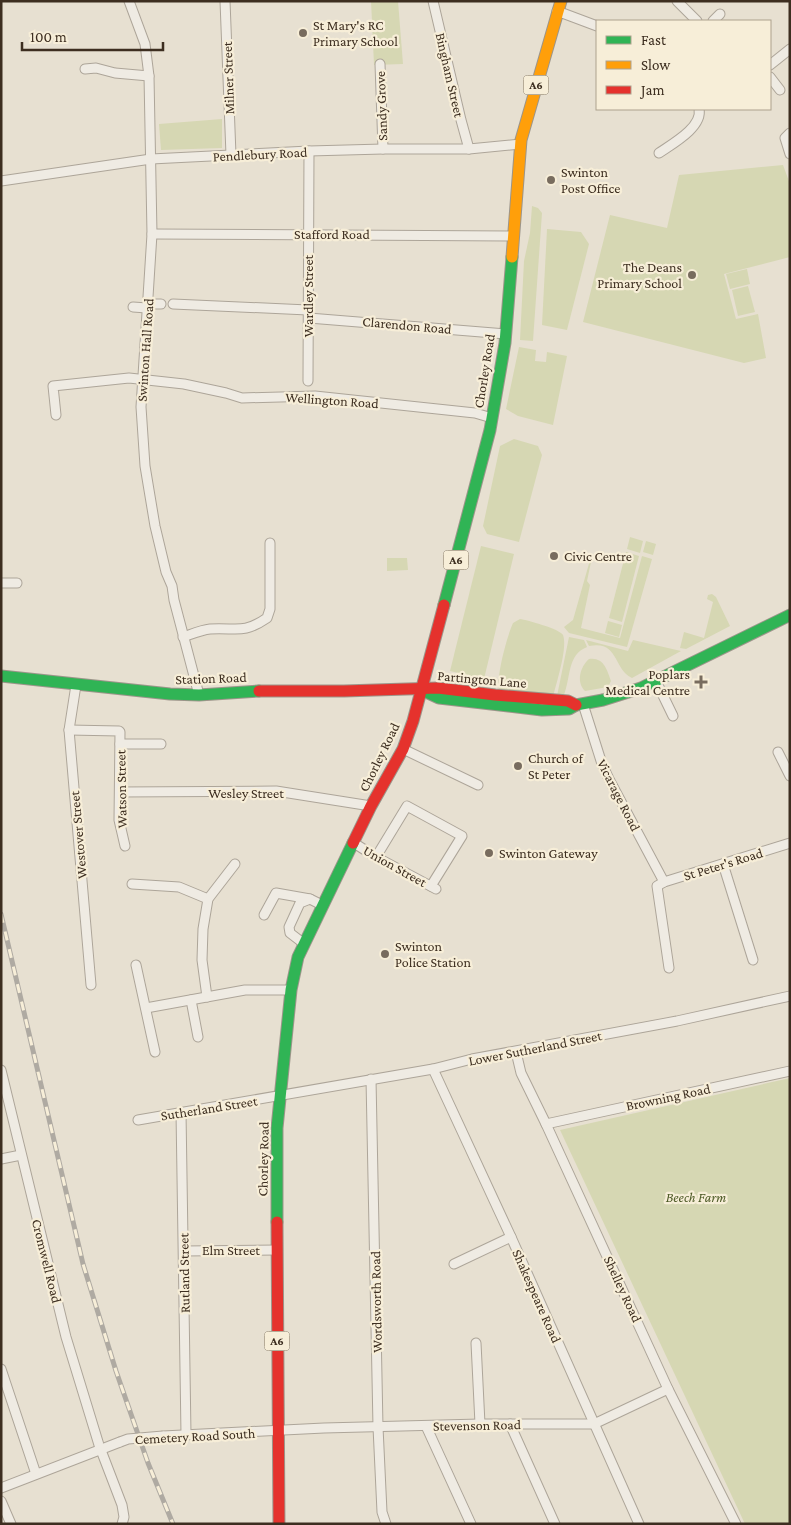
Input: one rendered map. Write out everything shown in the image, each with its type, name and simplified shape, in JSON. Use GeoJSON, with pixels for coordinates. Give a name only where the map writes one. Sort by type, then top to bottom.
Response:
{"type":"FeatureCollection","features":[{"type":"Feature","properties":{"kind":"main road","name":"Chorley Road"},"geometry":{"type":"LineString","coordinates":[[279,1524],[277,1250],[279,1096],[291,990],[298,957],[304,943],[371,806],[403,750],[422,690],[492,418],[506,334],[521,144],[559,6]]}},
{"type":"Feature","properties":{"kind":"main road","name":"Partington Lane"},"geometry":{"type":"LineString","coordinates":[[422,690],[439,698],[560,711],[579,704],[614,698],[656,681],[790,615]]}},
{"type":"Feature","properties":{"kind":"main road","name":"Station Road"},"geometry":{"type":"LineString","coordinates":[[1,676],[76,685],[199,695],[264,691],[422,690]]}},
{"type":"Feature","properties":{"kind":"street","name":"Swinton Hall Road"},"geometry":{"type":"LineString","coordinates":[[129,1],[145,44],[149,76],[152,234],[141,407],[145,466],[155,526],[199,695]]}},
{"type":"Feature","properties":{"kind":"street","name":"Milner Street"},"geometry":{"type":"LineString","coordinates":[[225,1],[231,155]]}},
{"type":"Feature","properties":{"kind":"street","name":"Bingham Street"},"geometry":{"type":"LineString","coordinates":[[433,1],[469,149]]}},
{"type":"Feature","properties":{"kind":"street"},"geometry":{"type":"LineString","coordinates":[[677,1],[696,20]]}},
{"type":"Feature","properties":{"kind":"street"},"geometry":{"type":"LineString","coordinates":[[559,6],[596,25]]}},
{"type":"Feature","properties":{"kind":"street"},"geometry":{"type":"LineString","coordinates":[[714,20],[720,14]]}},
{"type":"Feature","properties":{"kind":"street"},"geometry":{"type":"LineString","coordinates":[[771,64],[790,49]]}},
{"type":"Feature","properties":{"kind":"street","name":"Sandy Grove"},"geometry":{"type":"LineString","coordinates":[[380,64],[382,149]]}},
{"type":"Feature","properties":{"kind":"street"},"geometry":{"type":"LineString","coordinates":[[85,69],[96,68],[115,73],[149,76]]}},
{"type":"Feature","properties":{"kind":"street"},"geometry":{"type":"LineString","coordinates":[[771,78],[780,90]]}},
{"type":"Feature","properties":{"kind":"street"},"geometry":{"type":"LineString","coordinates":[[659,153],[693,129],[700,114],[698,110]]}},
{"type":"Feature","properties":{"kind":"street"},"geometry":{"type":"LineString","coordinates":[[790,133],[785,138],[790,154]]}},
{"type":"Feature","properties":{"kind":"street","name":"Pendlebury Road"},"geometry":{"type":"LineString","coordinates":[[1,182],[151,159],[308,151],[469,149],[521,144]]}},
{"type":"Feature","properties":{"kind":"street","name":"Wardley Street"},"geometry":{"type":"LineString","coordinates":[[308,151],[308,381]]}},
{"type":"Feature","properties":{"kind":"street","name":"Stafford Road"},"geometry":{"type":"LineString","coordinates":[[152,234],[513,236]]}},
{"type":"Feature","properties":{"kind":"street"},"geometry":{"type":"LineString","coordinates":[[133,307],[161,304]]}},
{"type":"Feature","properties":{"kind":"street","name":"Clarendon Road"},"geometry":{"type":"LineString","coordinates":[[173,304],[308,314],[506,334]]}},
{"type":"Feature","properties":{"kind":"street","name":"Wellington Road"},"geometry":{"type":"LineString","coordinates":[[56,415],[53,386],[129,378],[184,384],[226,392],[242,398],[316,396],[467,412],[492,418]]}},
{"type":"Feature","properties":{"kind":"street"},"geometry":{"type":"LineString","coordinates":[[183,637],[201,630],[245,629],[267,618],[270,609],[270,543]]}},
{"type":"Feature","properties":{"kind":"street"},"geometry":{"type":"LineString","coordinates":[[1,583],[17,583]]}},
{"type":"Feature","properties":{"kind":"street"},"geometry":{"type":"LineString","coordinates":[[656,681],[673,716]]}},
{"type":"Feature","properties":{"kind":"street","name":"Westover Street"},"geometry":{"type":"LineString","coordinates":[[76,685],[69,730],[91,985]]}},
{"type":"Feature","properties":{"kind":"street","name":"Vicarage Road"},"geometry":{"type":"LineString","coordinates":[[579,704],[602,764],[660,884]]}},
{"type":"Feature","properties":{"kind":"street","name":"Watson Street"},"geometry":{"type":"LineString","coordinates":[[69,730],[119,730],[120,732],[120,828],[125,846]]}},
{"type":"Feature","properties":{"kind":"street"},"geometry":{"type":"LineString","coordinates":[[120,744],[161,744]]}},
{"type":"Feature","properties":{"kind":"street"},"geometry":{"type":"LineString","coordinates":[[403,750],[478,785]]}},
{"type":"Feature","properties":{"kind":"street"},"geometry":{"type":"LineString","coordinates":[[778,752],[790,776]]}},
{"type":"Feature","properties":{"kind":"street","name":"Wesley Street"},"geometry":{"type":"LineString","coordinates":[[120,792],[276,791],[371,806]]}},
{"type":"Feature","properties":{"kind":"street","name":"Union Street"},"geometry":{"type":"LineString","coordinates":[[354,843],[376,857],[434,888],[462,836],[407,806],[376,857]]}},
{"type":"Feature","properties":{"kind":"street","name":"St Peter's Road"},"geometry":{"type":"LineString","coordinates":[[660,884],[790,843]]}},
{"type":"Feature","properties":{"kind":"street"},"geometry":{"type":"LineString","coordinates":[[207,997],[202,960],[203,929],[208,899],[235,864]]}},
{"type":"Feature","properties":{"kind":"street"},"geometry":{"type":"LineString","coordinates":[[723,864],[753,960]]}},
{"type":"Feature","properties":{"kind":"street"},"geometry":{"type":"LineString","coordinates":[[132,884],[179,887],[208,899]]}},
{"type":"Feature","properties":{"kind":"street"},"geometry":{"type":"LineString","coordinates":[[660,884],[668,968]]}},
{"type":"Feature","properties":{"kind":"street"},"geometry":{"type":"LineString","coordinates":[[264,915],[276,893],[310,899],[322,905]]}},
{"type":"Feature","properties":{"kind":"street"},"geometry":{"type":"LineString","coordinates":[[304,943],[290,933],[289,927],[300,903],[310,899]]}},
{"type":"Feature","properties":{"kind":"street"},"geometry":{"type":"LineString","coordinates":[[136,965],[155,1052]]}},
{"type":"Feature","properties":{"kind":"street"},"geometry":{"type":"LineString","coordinates":[[146,1008],[244,990],[291,990]]}},
{"type":"Feature","properties":{"kind":"street","name":"Lower Sutherland Street"},"geometry":{"type":"LineString","coordinates":[[279,1096],[432,1069],[472,1059],[677,1021],[790,996]]}},
{"type":"Feature","properties":{"kind":"street"},"geometry":{"type":"LineString","coordinates":[[191,1000],[198,1037]]}},
{"type":"Feature","properties":{"kind":"street","name":"Shelley Road"},"geometry":{"type":"LineString","coordinates":[[516,1052],[521,1073],[668,1389],[736,1524]]}},
{"type":"Feature","properties":{"kind":"street","name":"Shakespeare Road"},"geometry":{"type":"LineString","coordinates":[[432,1069],[511,1237],[639,1524]]}},
{"type":"Feature","properties":{"kind":"street","name":"Cromwell Road"},"geometry":{"type":"LineString","coordinates":[[1,1070],[66,1337],[101,1449],[122,1505],[124,1517],[122,1524]]}},
{"type":"Feature","properties":{"kind":"street","name":"Browning Road"},"geometry":{"type":"LineString","coordinates":[[546,1124],[790,1071]]}},
{"type":"Feature","properties":{"kind":"street","name":"Wordsworth Road"},"geometry":{"type":"LineString","coordinates":[[372,1079],[378,1428],[382,1512],[386,1524]]}},
{"type":"Feature","properties":{"kind":"street","name":"Sutherland Street"},"geometry":{"type":"LineString","coordinates":[[138,1120],[279,1096]]}},
{"type":"Feature","properties":{"kind":"street","name":"Rutland Street"},"geometry":{"type":"LineString","coordinates":[[181,1112],[186,1434]]}},
{"type":"Feature","properties":{"kind":"street"},"geometry":{"type":"LineString","coordinates":[[1,1159],[21,1155]]}},
{"type":"Feature","properties":{"kind":"street"},"geometry":{"type":"LineString","coordinates":[[454,1264],[511,1237]]}},
{"type":"Feature","properties":{"kind":"street","name":"Elm Street"},"geometry":{"type":"LineString","coordinates":[[184,1251],[277,1250]]}},
{"type":"Feature","properties":{"kind":"street"},"geometry":{"type":"LineString","coordinates":[[476,1343],[480,1424]]}},
{"type":"Feature","properties":{"kind":"street"},"geometry":{"type":"LineString","coordinates":[[1,1368],[5,1390],[36,1474]]}},
{"type":"Feature","properties":{"kind":"street","name":"Stevenson Road"},"geometry":{"type":"LineString","coordinates":[[277,1432],[324,1428],[480,1424],[594,1424],[668,1389]]}},
{"type":"Feature","properties":{"kind":"street"},"geometry":{"type":"LineString","coordinates":[[510,1424],[555,1524]]}},
{"type":"Feature","properties":{"kind":"street"},"geometry":{"type":"LineString","coordinates":[[426,1426],[471,1524]]}},
{"type":"Feature","properties":{"kind":"street","name":"Cemetery Road South"},"geometry":{"type":"LineString","coordinates":[[1,1488],[128,1439],[186,1434],[277,1432]]}},
{"type":"Feature","properties":{"kind":"street"},"geometry":{"type":"LineString","coordinates":[[1,1500],[11,1524]]}},
{"type":"Feature","properties":{"kind":"green space"},"geometry":{"type":"Polygon","coordinates":[[[371,1],[398,1],[403,64],[374,65],[371,1]]]}},
{"type":"Feature","properties":{"kind":"green space"},"geometry":{"type":"Polygon","coordinates":[[[222,119],[222,148],[161,150],[159,124],[222,119]]]}},
{"type":"Feature","properties":{"kind":"green space","name":"The Deans Primary School"},"geometry":{"type":"Polygon","coordinates":[[[783,165],[790,184],[790,257],[724,274],[736,319],[758,314],[766,358],[744,363],[583,322],[610,215],[667,228],[679,175],[783,165]]]}},
{"type":"Feature","properties":{"kind":"green space"},"geometry":{"type":"Polygon","coordinates":[[[532,206],[538,208],[542,213],[533,341],[520,340],[524,261],[530,233],[532,206]]]}},
{"type":"Feature","properties":{"kind":"green space"},"geometry":{"type":"Polygon","coordinates":[[[547,229],[581,232],[589,244],[567,330],[542,325],[547,229]]]}},
{"type":"Feature","properties":{"kind":"green space"},"geometry":{"type":"Polygon","coordinates":[[[747,269],[750,284],[730,289],[726,274],[747,269]]]}},
{"type":"Feature","properties":{"kind":"green space"},"geometry":{"type":"Polygon","coordinates":[[[748,286],[755,312],[738,316],[732,290],[748,286]]]}},
{"type":"Feature","properties":{"kind":"green space"},"geometry":{"type":"Polygon","coordinates":[[[519,347],[536,350],[535,361],[546,362],[547,352],[567,356],[553,425],[518,416],[506,409],[519,347]]]}},
{"type":"Feature","properties":{"kind":"green space"},"geometry":{"type":"Polygon","coordinates":[[[514,439],[538,446],[542,455],[519,542],[487,534],[483,526],[500,446],[514,439]]]}},
{"type":"Feature","properties":{"kind":"green space"},"geometry":{"type":"Polygon","coordinates":[[[630,537],[643,541],[640,553],[627,549],[630,537]]]}},
{"type":"Feature","properties":{"kind":"green space"},"geometry":{"type":"Polygon","coordinates":[[[646,541],[656,544],[653,555],[643,552],[646,541]]]}},
{"type":"Feature","properties":{"kind":"green space"},"geometry":{"type":"Polygon","coordinates":[[[481,546],[514,554],[484,679],[450,671],[481,546]]]}},
{"type":"Feature","properties":{"kind":"green space"},"geometry":{"type":"Polygon","coordinates":[[[626,552],[639,556],[622,622],[609,618],[626,552]]]}},
{"type":"Feature","properties":{"kind":"green space"},"geometry":{"type":"Polygon","coordinates":[[[642,556],[652,559],[627,647],[569,633],[564,627],[573,620],[590,560],[587,581],[590,585],[581,628],[620,638],[642,556]]]}},
{"type":"Feature","properties":{"kind":"green space"},"geometry":{"type":"Polygon","coordinates":[[[387,558],[407,558],[408,570],[387,571],[387,558]]]}},
{"type":"Feature","properties":{"kind":"green space"},"geometry":{"type":"Polygon","coordinates":[[[712,594],[716,597],[730,626],[686,649],[680,648],[684,632],[704,638],[713,602],[707,599],[708,595],[712,594]]]}},
{"type":"Feature","properties":{"kind":"green space"},"geometry":{"type":"Polygon","coordinates":[[[520,619],[550,628],[563,635],[563,657],[553,697],[499,690],[498,684],[508,637],[513,623],[520,619]]]}},
{"type":"Feature","properties":{"kind":"green space"},"geometry":{"type":"Polygon","coordinates":[[[608,621],[622,625],[619,637],[605,633],[608,621]]]}},
{"type":"Feature","properties":{"kind":"green space"},"geometry":{"type":"Polygon","coordinates":[[[569,637],[584,640],[587,647],[576,655],[573,661],[564,695],[557,696],[569,637]]]}},
{"type":"Feature","properties":{"kind":"green space"},"geometry":{"type":"Polygon","coordinates":[[[586,640],[628,651],[633,640],[681,651],[632,678],[621,668],[611,651],[599,645],[589,646],[586,640]]]}},
{"type":"Feature","properties":{"kind":"green space"},"geometry":{"type":"Polygon","coordinates":[[[589,659],[598,660],[604,665],[611,681],[608,687],[585,691],[582,687],[580,679],[581,670],[589,659]]]}},
{"type":"Feature","properties":{"kind":"green space","name":"Beech Farm"},"geometry":{"type":"Polygon","coordinates":[[[790,1078],[790,1524],[745,1524],[560,1130],[790,1078]]]}},
{"type":"Feature","properties":{"kind":"railway"},"geometry":{"type":"LineString","coordinates":[[1,914],[83,1264],[116,1371],[148,1463],[173,1524]]}},
{"type":"Feature","properties":{"kind":"traffic: fast"},"geometry":{"type":"LineString","coordinates":[[444,605],[490,430],[505,343],[512,257]]}},
{"type":"Feature","properties":{"kind":"traffic: fast"},"geometry":{"type":"LineString","coordinates":[[422,690],[439,698],[542,710],[569,709],[576,705],[603,700],[641,688],[790,615]]}},
{"type":"Feature","properties":{"kind":"traffic: fast"},"geometry":{"type":"LineString","coordinates":[[1,676],[170,694],[199,695],[259,691]]}},
{"type":"Feature","properties":{"kind":"traffic: fast"},"geometry":{"type":"LineString","coordinates":[[277,1222],[277,1128],[291,990],[298,957],[353,843]]}},
{"type":"Feature","properties":{"kind":"traffic: slow"},"geometry":{"type":"LineString","coordinates":[[512,257],[521,140],[561,1]]}},
{"type":"Feature","properties":{"kind":"traffic: jam"},"geometry":{"type":"LineString","coordinates":[[353,843],[403,749],[413,721],[444,605]]}},
{"type":"Feature","properties":{"kind":"traffic: jam"},"geometry":{"type":"LineString","coordinates":[[259,691],[438,688],[568,701],[576,705]]}},
{"type":"Feature","properties":{"kind":"traffic: jam"},"geometry":{"type":"LineString","coordinates":[[277,1222],[279,1524]]}},
{"type":"Feature","properties":{"kind":"place","name":"St Mary's RC Primary School"},"geometry":{"type":"Point","coordinates":[303,33]}},
{"type":"Feature","properties":{"kind":"place","name":"Swinton Post Office"},"geometry":{"type":"Point","coordinates":[551,180]}},
{"type":"Feature","properties":{"kind":"place","name":"The Deans Primary School"},"geometry":{"type":"Point","coordinates":[692,275]}},
{"type":"Feature","properties":{"kind":"place","name":"Civic Centre"},"geometry":{"type":"Point","coordinates":[554,556]}},
{"type":"Feature","properties":{"kind":"place","name":"Poplars Medical Centre"},"geometry":{"type":"Point","coordinates":[701,682]}},
{"type":"Feature","properties":{"kind":"place","name":"Church of St Peter"},"geometry":{"type":"Point","coordinates":[518,766]}},
{"type":"Feature","properties":{"kind":"place","name":"Swinton Gateway"},"geometry":{"type":"Point","coordinates":[489,853]}},
{"type":"Feature","properties":{"kind":"place","name":"Swinton Police Station"},"geometry":{"type":"Point","coordinates":[385,954]}}]}
